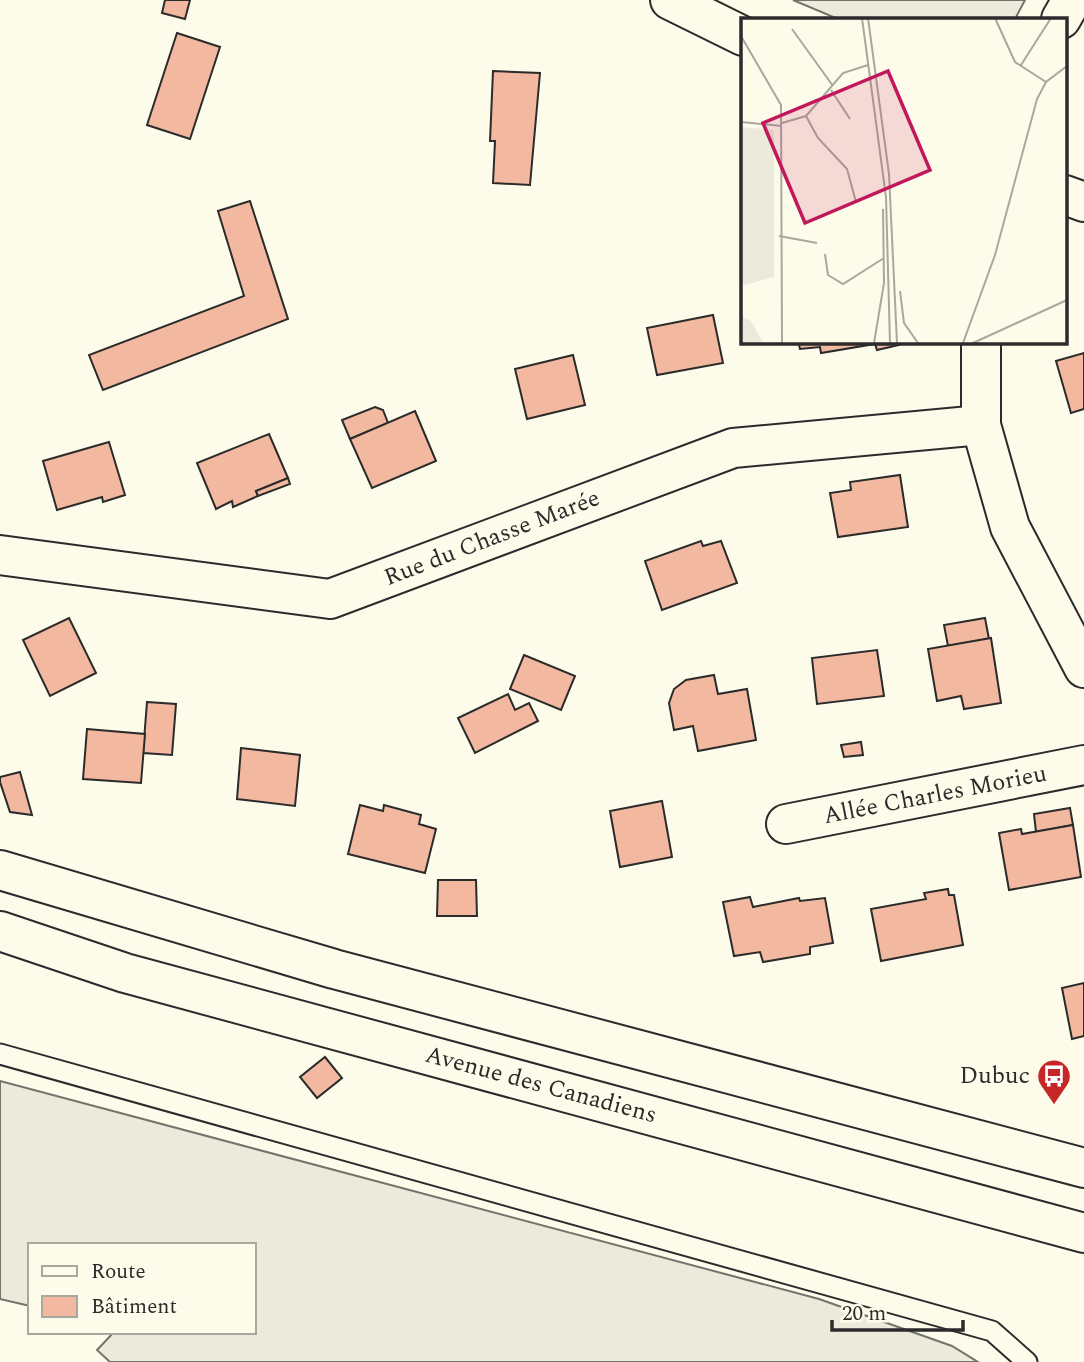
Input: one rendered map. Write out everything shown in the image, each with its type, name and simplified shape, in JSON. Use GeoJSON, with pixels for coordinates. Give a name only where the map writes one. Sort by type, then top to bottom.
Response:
{"type":"FeatureCollection","features":[{"type":"Feature","properties":{"kind":"main road"},"geometry":{"type":"LineString","coordinates":[[670,0],[741,35]]}},
{"type":"Feature","properties":{"kind":"main road"},"geometry":{"type":"LineString","coordinates":[[1062,18],[1072,0]]}},
{"type":"Feature","properties":{"kind":"main road"},"geometry":{"type":"LineString","coordinates":[[1066,195],[1084,202]]}},
{"type":"Feature","properties":{"kind":"main road"},"geometry":{"type":"LineString","coordinates":[[981,343],[981,425],[1010,527],[1084,668]]}},
{"type":"Feature","properties":{"kind":"main road","name":"Rue du Chasse Marée"},"geometry":{"type":"LineString","coordinates":[[0,555],[330,599],[733,448],[981,425]]}},
{"type":"Feature","properties":{"kind":"main road","name":"Allée Charles Morieu"},"geometry":{"type":"LineString","coordinates":[[786,824],[1084,765]]}},
{"type":"Feature","properties":{"kind":"main road"},"geometry":{"type":"LineString","coordinates":[[0,870],[334,969],[1084,1168]]}},
{"type":"Feature","properties":{"kind":"main road","name":"Avenue des Canadiens"},"geometry":{"type":"LineString","coordinates":[[0,931],[125,972],[1084,1233]]}},
{"type":"Feature","properties":{"kind":"lane"},"geometry":{"type":"LineString","coordinates":[[0,1054],[992,1331],[1027,1362]]}},
{"type":"Feature","properties":{"kind":"shaded area"},"geometry":{"type":"Polygon","coordinates":[[[793,0],[1025,0],[1016,18],[836,18],[793,0]]]}},
{"type":"Feature","properties":{"kind":"shaded area"},"geometry":{"type":"Polygon","coordinates":[[[0,1081],[819,1299],[952,1346],[978,1362],[110,1362],[97,1350],[112,1334],[256,1334],[256,1243],[28,1243],[28,1306],[0,1299],[0,1081]]]}},
{"type":"Feature","properties":{"kind":"building"},"geometry":{"type":"Polygon","coordinates":[[[165,0],[190,0],[185,19],[162,13],[165,0]]]}},
{"type":"Feature","properties":{"kind":"building"},"geometry":{"type":"Polygon","coordinates":[[[177,33],[220,47],[190,139],[147,125],[177,33]]]}},
{"type":"Feature","properties":{"kind":"building"},"geometry":{"type":"Polygon","coordinates":[[[493,71],[540,73],[530,185],[493,183],[495,141],[490,141],[493,71]]]}},
{"type":"Feature","properties":{"kind":"building"},"geometry":{"type":"Polygon","coordinates":[[[250,201],[288,319],[103,390],[89,355],[244,296],[218,211],[250,201]]]}},
{"type":"Feature","properties":{"kind":"building"},"geometry":{"type":"Polygon","coordinates":[[[713,315],[723,363],[657,375],[647,328],[713,315]]]}},
{"type":"Feature","properties":{"kind":"building"},"geometry":{"type":"Polygon","coordinates":[[[798,343],[899,343],[877,350],[875,344],[821,353],[820,347],[800,349],[798,343]]]}},
{"type":"Feature","properties":{"kind":"building"},"geometry":{"type":"Polygon","coordinates":[[[1084,353],[1084,409],[1071,413],[1056,361],[1084,353]]]}},
{"type":"Feature","properties":{"kind":"building"},"geometry":{"type":"Polygon","coordinates":[[[573,355],[585,405],[527,419],[515,369],[573,355]]]}},
{"type":"Feature","properties":{"kind":"building"},"geometry":{"type":"Polygon","coordinates":[[[375,407],[383,410],[388,423],[350,439],[342,420],[375,407]]]}},
{"type":"Feature","properties":{"kind":"building"},"geometry":{"type":"Polygon","coordinates":[[[415,411],[436,461],[372,488],[350,439],[415,411]]]}},
{"type":"Feature","properties":{"kind":"building"},"geometry":{"type":"Polygon","coordinates":[[[269,434],[288,478],[256,491],[258,496],[233,507],[232,501],[216,509],[197,463],[269,434]]]}},
{"type":"Feature","properties":{"kind":"building"},"geometry":{"type":"Polygon","coordinates":[[[109,442],[125,495],[103,502],[102,497],[57,510],[43,461],[109,442]]]}},
{"type":"Feature","properties":{"kind":"building"},"geometry":{"type":"Polygon","coordinates":[[[900,475],[908,527],[838,537],[830,493],[851,490],[850,482],[900,475]]]}},
{"type":"Feature","properties":{"kind":"building"},"geometry":{"type":"Polygon","coordinates":[[[288,478],[290,484],[258,496],[256,491],[288,478]]]}},
{"type":"Feature","properties":{"kind":"building"},"geometry":{"type":"Polygon","coordinates":[[[701,541],[703,546],[721,541],[737,583],[662,610],[645,561],[701,541]]]}},
{"type":"Feature","properties":{"kind":"building"},"geometry":{"type":"Polygon","coordinates":[[[69,618],[96,673],[50,696],[23,640],[69,618]]]}},
{"type":"Feature","properties":{"kind":"building"},"geometry":{"type":"Polygon","coordinates":[[[985,618],[989,639],[948,646],[944,625],[985,618]]]}},
{"type":"Feature","properties":{"kind":"building"},"geometry":{"type":"Polygon","coordinates":[[[991,638],[1001,703],[964,709],[961,696],[937,701],[928,649],[991,638]]]}},
{"type":"Feature","properties":{"kind":"building"},"geometry":{"type":"Polygon","coordinates":[[[877,650],[884,696],[817,704],[812,658],[877,650]]]}},
{"type":"Feature","properties":{"kind":"building"},"geometry":{"type":"Polygon","coordinates":[[[524,655],[575,676],[561,710],[510,689],[524,655]]]}},
{"type":"Feature","properties":{"kind":"building"},"geometry":{"type":"Polygon","coordinates":[[[714,675],[718,694],[747,689],[756,740],[698,751],[693,726],[674,730],[669,703],[674,689],[686,680],[714,675]]]}},
{"type":"Feature","properties":{"kind":"building"},"geometry":{"type":"Polygon","coordinates":[[[508,694],[515,710],[529,703],[538,721],[475,753],[458,718],[508,694]]]}},
{"type":"Feature","properties":{"kind":"building"},"geometry":{"type":"Polygon","coordinates":[[[147,702],[176,704],[172,755],[143,753],[147,702]]]}},
{"type":"Feature","properties":{"kind":"building"},"geometry":{"type":"Polygon","coordinates":[[[87,729],[145,734],[141,783],[83,779],[87,729]]]}},
{"type":"Feature","properties":{"kind":"building"},"geometry":{"type":"Polygon","coordinates":[[[861,742],[863,755],[844,757],[841,745],[861,742]]]}},
{"type":"Feature","properties":{"kind":"building"},"geometry":{"type":"Polygon","coordinates":[[[241,748],[300,755],[295,806],[237,799],[241,748]]]}},
{"type":"Feature","properties":{"kind":"building"},"geometry":{"type":"Polygon","coordinates":[[[20,772],[32,815],[10,812],[0,782],[0,777],[20,772]]]}},
{"type":"Feature","properties":{"kind":"building"},"geometry":{"type":"Polygon","coordinates":[[[662,801],[672,857],[620,867],[610,811],[662,801]]]}},
{"type":"Feature","properties":{"kind":"building"},"geometry":{"type":"Polygon","coordinates":[[[360,805],[383,811],[384,805],[421,815],[419,824],[436,829],[425,873],[348,854],[360,805]]]}},
{"type":"Feature","properties":{"kind":"building"},"geometry":{"type":"Polygon","coordinates":[[[1070,808],[1073,825],[1036,832],[1034,814],[1070,808]]]}},
{"type":"Feature","properties":{"kind":"building"},"geometry":{"type":"Polygon","coordinates":[[[1073,825],[1081,877],[1009,890],[999,833],[1021,829],[1022,834],[1073,825]]]}},
{"type":"Feature","properties":{"kind":"building"},"geometry":{"type":"Polygon","coordinates":[[[438,880],[476,880],[477,916],[437,916],[438,880]]]}},
{"type":"Feature","properties":{"kind":"building"},"geometry":{"type":"Polygon","coordinates":[[[948,889],[949,895],[954,895],[963,945],[881,961],[871,909],[926,899],[924,893],[948,889]]]}},
{"type":"Feature","properties":{"kind":"building"},"geometry":{"type":"Polygon","coordinates":[[[750,897],[753,907],[799,898],[800,901],[825,898],[833,943],[810,947],[810,954],[763,962],[760,952],[734,956],[723,902],[750,897]]]}},
{"type":"Feature","properties":{"kind":"building"},"geometry":{"type":"Polygon","coordinates":[[[1084,983],[1084,1036],[1072,1039],[1062,988],[1084,983]]]}},
{"type":"Feature","properties":{"kind":"building"},"geometry":{"type":"Polygon","coordinates":[[[325,1057],[342,1078],[317,1098],[300,1077],[325,1057]]]}},
{"type":"Feature","properties":{"kind":"place","name":"Dubuc"},"geometry":{"type":"Point","coordinates":[1054,1106]}}]}
